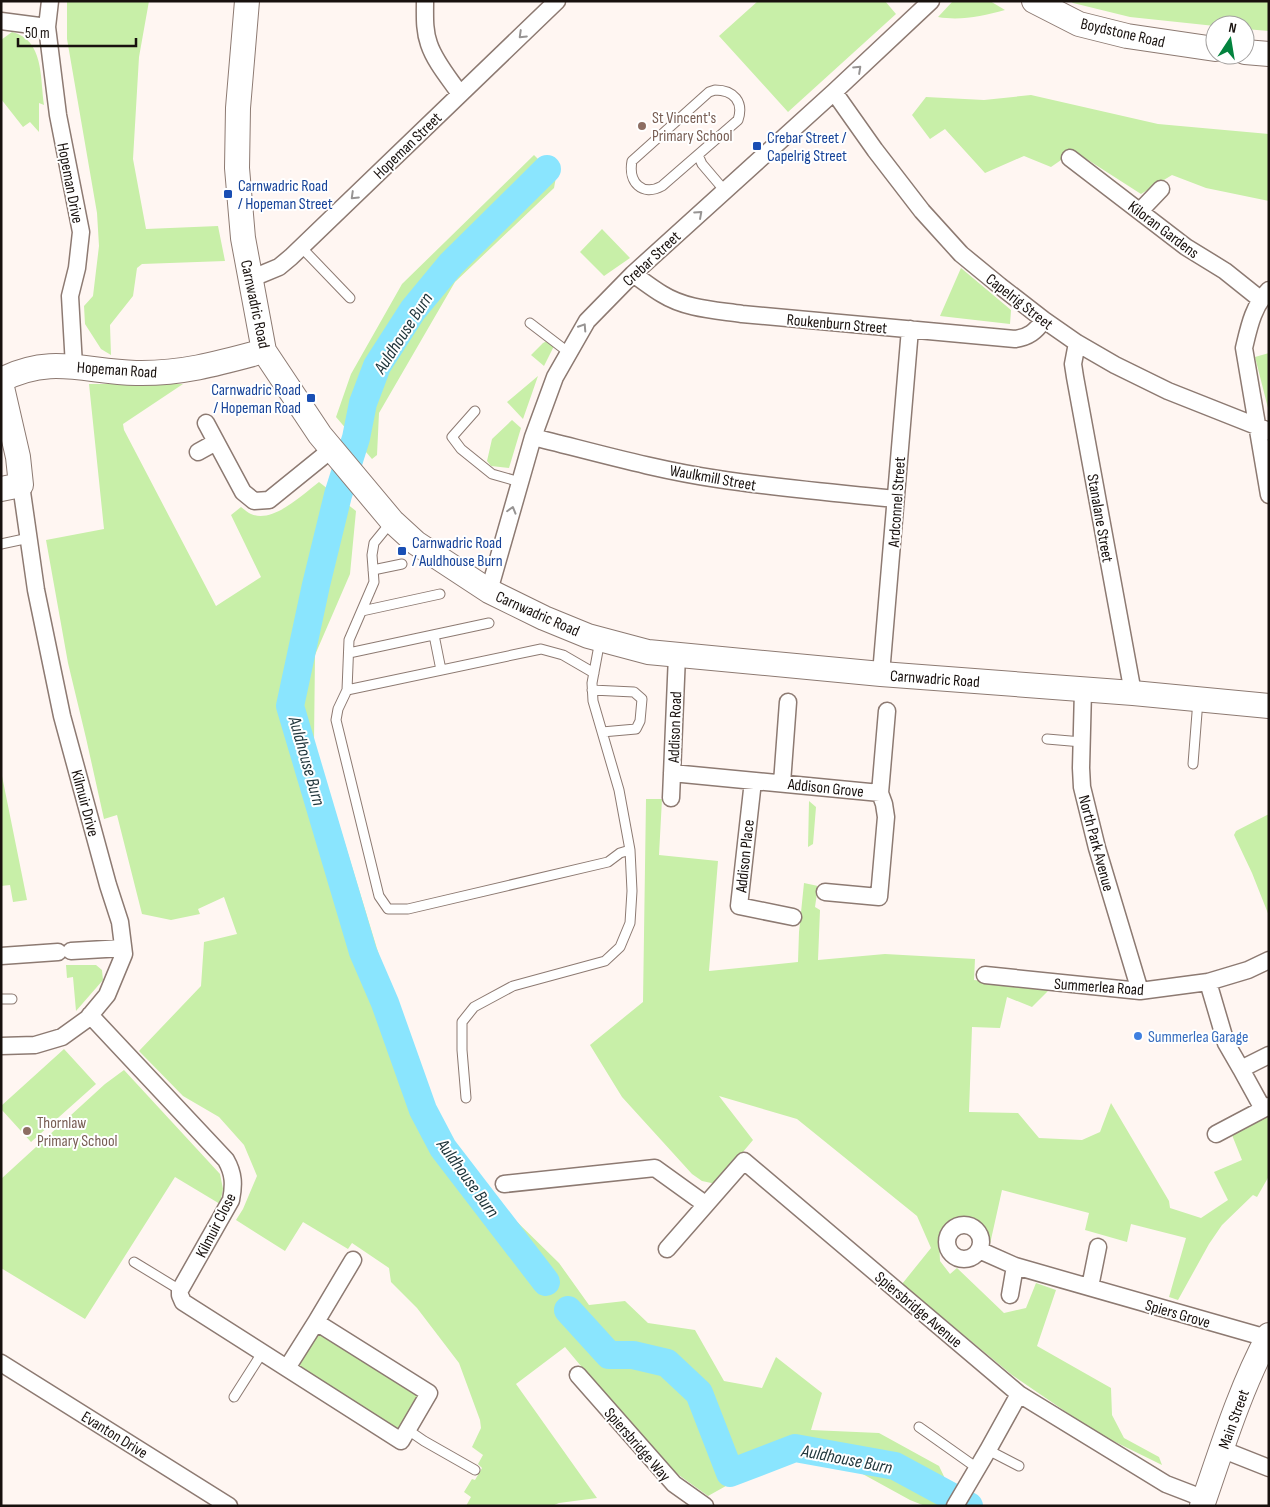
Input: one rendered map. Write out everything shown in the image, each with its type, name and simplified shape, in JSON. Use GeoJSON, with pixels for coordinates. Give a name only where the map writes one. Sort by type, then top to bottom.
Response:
{"type":"FeatureCollection","features":[{"type":"Feature","properties":{"kind":"street","name":"Hopeman Drive"},"geometry":{"type":"LineString","coordinates":[[50,1],[47,27],[58,115],[81,232],[77,268],[70,296],[74,366]]}},
{"type":"Feature","properties":{"kind":"street","name":"Carnwadric Road"},"geometry":{"type":"LineString","coordinates":[[247,1],[238,108],[237,168],[243,238],[264,351],[326,442],[392,521],[416,543],[489,591],[544,618],[601,639],[648,652],[881,674],[1133,693],[1269,706]]}},
{"type":"Feature","properties":{"kind":"street"},"geometry":{"type":"LineString","coordinates":[[425,1],[425,26],[429,45],[460,94]]}},
{"type":"Feature","properties":{"kind":"street","name":"Hopeman Street"},"geometry":{"type":"LineString","coordinates":[[250,279],[279,267],[557,1]]}},
{"type":"Feature","properties":{"kind":"street","name":"Crebar Street"},"geometry":{"type":"LineString","coordinates":[[489,591],[533,437],[554,377],[586,321],[633,274],[834,92],[931,1]]}},
{"type":"Feature","properties":{"kind":"street","name":"Boydstone Road"},"geometry":{"type":"LineString","coordinates":[[1034,1],[1079,24],[1089,27],[1127,36],[1205,48]]}},
{"type":"Feature","properties":{"kind":"street"},"geometry":{"type":"LineString","coordinates":[[1,20],[47,27]]}},
{"type":"Feature","properties":{"kind":"street"},"geometry":{"type":"LineString","coordinates":[[1255,53],[1269,54]]}},
{"type":"Feature","properties":{"kind":"street","name":"Capelrig Street"},"geometry":{"type":"LineString","coordinates":[[834,92],[922,211],[965,257],[1044,320],[1077,343],[1147,381],[1263,429]]}},
{"type":"Feature","properties":{"kind":"street","name":"Kiloran Gardens"},"geometry":{"type":"LineString","coordinates":[[1070,158],[1186,248],[1264,294]]}},
{"type":"Feature","properties":{"kind":"street"},"geometry":{"type":"LineString","coordinates":[[1140,211],[1161,189]]}},
{"type":"Feature","properties":{"kind":"street","name":"Roukenburn Street"},"geometry":{"type":"LineString","coordinates":[[633,274],[662,294],[681,303],[705,309],[1015,339],[1025,338],[1034,333],[1044,320]]}},
{"type":"Feature","properties":{"kind":"street"},"geometry":{"type":"LineString","coordinates":[[1264,294],[1249,324],[1244,348],[1263,429],[1269,495]]}},
{"type":"Feature","properties":{"kind":"street","name":"Ardconnel Street"},"geometry":{"type":"LineString","coordinates":[[881,674],[910,330]]}},
{"type":"Feature","properties":{"kind":"street","name":"Stanalane Street"},"geometry":{"type":"LineString","coordinates":[[1077,343],[1073,364],[1075,377],[1133,693]]}},
{"type":"Feature","properties":{"kind":"street","name":"Hopeman Road"},"geometry":{"type":"LineString","coordinates":[[1,382],[15,373],[37,367],[74,366],[135,373],[181,372],[264,351]]}},
{"type":"Feature","properties":{"kind":"street"},"geometry":{"type":"LineString","coordinates":[[1,382],[18,457],[11,487]]}},
{"type":"Feature","properties":{"kind":"street"},"geometry":{"type":"LineString","coordinates":[[206,423],[243,492],[254,501],[269,500],[326,442]]}},
{"type":"Feature","properties":{"kind":"street","name":"Waulkmill Street"},"geometry":{"type":"LineString","coordinates":[[533,437],[716,479],[895,499]]}},
{"type":"Feature","properties":{"kind":"street"},"geometry":{"type":"LineString","coordinates":[[198,452],[216,442]]}},
{"type":"Feature","properties":{"kind":"street","name":"Kilmuir Drive"},"geometry":{"type":"LineString","coordinates":[[1,1046],[35,1045],[62,1037],[90,1016],[107,995],[124,954],[120,922],[108,885],[62,716],[36,590],[29,538],[11,487]]}},
{"type":"Feature","properties":{"kind":"street","name":"Addison Road"},"geometry":{"type":"LineString","coordinates":[[671,798],[677,655]]}},
{"type":"Feature","properties":{"kind":"street","name":"North Park Avenue"},"geometry":{"type":"LineString","coordinates":[[1083,690],[1082,787],[1097,848],[1140,991]]}},
{"type":"Feature","properties":{"kind":"street"},"geometry":{"type":"LineString","coordinates":[[782,783],[788,702]]}},
{"type":"Feature","properties":{"kind":"street"},"geometry":{"type":"LineString","coordinates":[[880,793],[886,711]]}},
{"type":"Feature","properties":{"kind":"street","name":"Addison Grove"},"geometry":{"type":"LineString","coordinates":[[672,773],[880,793],[886,817],[879,897],[825,892]]}},
{"type":"Feature","properties":{"kind":"street","name":"Addison Place"},"geometry":{"type":"LineString","coordinates":[[753,781],[739,906],[793,917]]}},
{"type":"Feature","properties":{"kind":"street"},"geometry":{"type":"LineString","coordinates":[[1,956],[123,948]]}},
{"type":"Feature","properties":{"kind":"street","name":"Summerlea Road"},"geometry":{"type":"LineString","coordinates":[[985,975],[1140,991],[1208,982],[1248,970],[1269,960]]}},
{"type":"Feature","properties":{"kind":"street"},"geometry":{"type":"LineString","coordinates":[[1208,982],[1226,1043],[1266,1108],[1216,1134]]}},
{"type":"Feature","properties":{"kind":"street","name":"Kilmuir Close"},"geometry":{"type":"LineString","coordinates":[[90,1016],[226,1160],[232,1170],[234,1186],[231,1200],[180,1290]]}},
{"type":"Feature","properties":{"kind":"street"},"geometry":{"type":"LineString","coordinates":[[1241,1069],[1269,1055]]}},
{"type":"Feature","properties":{"kind":"street","name":"Spiersbridge Avenue"},"geometry":{"type":"LineString","coordinates":[[667,1248],[744,1161],[1019,1394],[1166,1484],[1203,1502]]}},
{"type":"Feature","properties":{"kind":"street"},"geometry":{"type":"LineString","coordinates":[[504,1184],[655,1168],[705,1204]]}},
{"type":"Feature","properties":{"kind":"street"},"geometry":{"type":"LineString","coordinates":[[1090,1288],[1098,1247]]}},
{"type":"Feature","properties":{"kind":"street","name":"Spiers Grove"},"geometry":{"type":"LineString","coordinates":[[979,1250],[1015,1266],[1268,1336]]}},
{"type":"Feature","properties":{"kind":"street"},"geometry":{"type":"LineString","coordinates":[[287,1368],[353,1260]]}},
{"type":"Feature","properties":{"kind":"street"},"geometry":{"type":"LineString","coordinates":[[1010,1295],[1015,1266]]}},
{"type":"Feature","properties":{"kind":"street"},"geometry":{"type":"LineString","coordinates":[[180,1290],[183,1302],[401,1441],[429,1394],[316,1322]]}},
{"type":"Feature","properties":{"kind":"street","name":"Main Street"},"geometry":{"type":"LineString","coordinates":[[1203,1502],[1245,1385],[1268,1336]]}},
{"type":"Feature","properties":{"kind":"street","name":"Evanton Drive"},"geometry":{"type":"LineString","coordinates":[[1,1363],[229,1506]]}},
{"type":"Feature","properties":{"kind":"street","name":"Spiersbridge Way"},"geometry":{"type":"LineString","coordinates":[[578,1375],[674,1484],[705,1506]]}},
{"type":"Feature","properties":{"kind":"street"},"geometry":{"type":"LineString","coordinates":[[955,1506],[1019,1394]]}},
{"type":"Feature","properties":{"kind":"street"},"geometry":{"type":"LineString","coordinates":[[1221,1449],[1269,1468]]}},
{"type":"Feature","properties":{"kind":"lane"},"geometry":{"type":"LineString","coordinates":[[715,90],[730,92],[740,104],[741,112],[738,120],[698,155],[662,186],[653,191],[644,189],[636,184],[630,170],[632,161],[709,92],[715,90]]}},
{"type":"Feature","properties":{"kind":"lane"},"geometry":{"type":"LineString","coordinates":[[698,155],[702,164],[725,191]]}},
{"type":"Feature","properties":{"kind":"lane"},"geometry":{"type":"LineString","coordinates":[[301,247],[350,298]]}},
{"type":"Feature","properties":{"kind":"lane"},"geometry":{"type":"LineString","coordinates":[[530,323],[568,352]]}},
{"type":"Feature","properties":{"kind":"lane"},"geometry":{"type":"LineString","coordinates":[[475,410],[452,437],[461,449],[492,474],[520,482]]}},
{"type":"Feature","properties":{"kind":"lane"},"geometry":{"type":"LineString","coordinates":[[392,521],[374,543],[372,554],[374,582],[349,640],[347,690],[338,709],[336,720],[379,896],[388,909],[408,909],[608,862],[620,853],[630,850]]}},
{"type":"Feature","properties":{"kind":"lane"},"geometry":{"type":"LineString","coordinates":[[1,544],[29,538]]}},
{"type":"Feature","properties":{"kind":"lane"},"geometry":{"type":"LineString","coordinates":[[373,570],[402,564]]}},
{"type":"Feature","properties":{"kind":"lane"},"geometry":{"type":"LineString","coordinates":[[362,611],[440,594]]}},
{"type":"Feature","properties":{"kind":"lane"},"geometry":{"type":"LineString","coordinates":[[349,653],[489,623]]}},
{"type":"Feature","properties":{"kind":"lane"},"geometry":{"type":"LineString","coordinates":[[434,635],[441,670]]}},
{"type":"Feature","properties":{"kind":"lane"},"geometry":{"type":"LineString","coordinates":[[466,1098],[462,1022],[474,1007],[513,986],[605,961],[620,947],[630,923],[632,891],[630,850],[618,790],[593,701],[594,673],[601,639]]}},
{"type":"Feature","properties":{"kind":"lane"},"geometry":{"type":"LineString","coordinates":[[347,690],[541,649],[562,655],[594,673]]}},
{"type":"Feature","properties":{"kind":"lane"},"geometry":{"type":"LineString","coordinates":[[592,690],[634,692],[642,699],[640,721],[636,729],[602,732]]}},
{"type":"Feature","properties":{"kind":"lane"},"geometry":{"type":"LineString","coordinates":[[1193,764],[1198,700]]}},
{"type":"Feature","properties":{"kind":"lane"},"geometry":{"type":"LineString","coordinates":[[1047,739],[1082,742]]}},
{"type":"Feature","properties":{"kind":"lane"},"geometry":{"type":"LineString","coordinates":[[1,999],[12,999]]}},
{"type":"Feature","properties":{"kind":"lane"},"geometry":{"type":"LineString","coordinates":[[134,1262],[180,1290]]}},
{"type":"Feature","properties":{"kind":"lane"},"geometry":{"type":"LineString","coordinates":[[234,1397],[262,1353]]}},
{"type":"Feature","properties":{"kind":"lane"},"geometry":{"type":"LineString","coordinates":[[920,1427],[977,1468]]}},
{"type":"Feature","properties":{"kind":"lane"},"geometry":{"type":"LineString","coordinates":[[408,1430],[424,1442],[475,1470]]}},
{"type":"Feature","properties":{"kind":"lane"},"geometry":{"type":"LineString","coordinates":[[988,1450],[1019,1466]]}},
{"type":"Feature","properties":{"kind":"green space"},"geometry":{"type":"Polygon","coordinates":[[[67,1],[149,1],[139,57],[133,159],[146,229],[218,226],[225,261],[142,264],[137,268],[133,296],[110,325],[111,355],[101,349],[85,324],[84,306],[93,296],[99,246],[97,213],[67,39],[67,1]]]}},
{"type":"Feature","properties":{"kind":"green space"},"geometry":{"type":"Polygon","coordinates":[[[758,1],[885,1],[896,14],[788,112],[719,36],[758,1]]]}},
{"type":"Feature","properties":{"kind":"green space"},"geometry":{"type":"Polygon","coordinates":[[[953,1],[990,1],[1005,10],[963,18],[938,17],[953,1]]]}},
{"type":"Feature","properties":{"kind":"green space"},"geometry":{"type":"Polygon","coordinates":[[[1070,1],[1269,1],[1269,31],[1255,30],[1255,15],[1205,15],[1205,25],[1130,17],[1070,1]]]}},
{"type":"Feature","properties":{"kind":"green space"},"geometry":{"type":"Polygon","coordinates":[[[12,32],[22,36],[30,43],[35,51],[41,72],[44,105],[39,103],[39,132],[30,122],[23,127],[1,99],[1,40],[12,32]]]}},
{"type":"Feature","properties":{"kind":"green space"},"geometry":{"type":"Polygon","coordinates":[[[1031,95],[1158,124],[1269,134],[1269,201],[1206,188],[1172,175],[1141,194],[1074,151],[1051,167],[1024,156],[985,173],[945,129],[930,139],[912,115],[926,97],[984,100],[1031,95]]]}},
{"type":"Feature","properties":{"kind":"green space"},"geometry":{"type":"Polygon","coordinates":[[[534,155],[556,177],[554,188],[455,282],[379,413],[377,455],[372,459],[336,417],[351,374],[402,284],[534,155]]]}},
{"type":"Feature","properties":{"kind":"green space"},"geometry":{"type":"Polygon","coordinates":[[[602,229],[630,258],[604,276],[580,252],[602,229]]]}},
{"type":"Feature","properties":{"kind":"green space"},"geometry":{"type":"Polygon","coordinates":[[[961,268],[1011,310],[1010,324],[940,316],[961,268]]]}},
{"type":"Feature","properties":{"kind":"green space"},"geometry":{"type":"Polygon","coordinates":[[[549,340],[554,346],[544,366],[531,355],[543,343],[549,340]]]}},
{"type":"Feature","properties":{"kind":"green space"},"geometry":{"type":"Polygon","coordinates":[[[1269,353],[1269,412],[1255,357],[1269,353]]]}},
{"type":"Feature","properties":{"kind":"green space"},"geometry":{"type":"Polygon","coordinates":[[[538,376],[523,419],[507,402],[538,376]]]}},
{"type":"Feature","properties":{"kind":"green space"},"geometry":{"type":"Polygon","coordinates":[[[89,384],[183,384],[123,424],[124,430],[216,606],[261,577],[231,515],[241,507],[251,514],[269,515],[287,506],[319,482],[356,511],[350,574],[315,655],[314,742],[425,1106],[507,1212],[559,1263],[589,1305],[625,1301],[648,1323],[695,1330],[724,1381],[762,1388],[776,1357],[822,1393],[811,1430],[879,1433],[939,1466],[950,1489],[939,1506],[925,1506],[910,1500],[839,1461],[776,1458],[708,1496],[662,1463],[565,1347],[516,1384],[597,1498],[559,1503],[552,1506],[466,1506],[471,1497],[464,1492],[472,1479],[475,1480],[482,1468],[478,1464],[483,1455],[472,1447],[481,1428],[480,1420],[459,1363],[417,1308],[391,1282],[389,1268],[352,1243],[348,1249],[303,1222],[285,1251],[236,1220],[243,1209],[257,1176],[244,1145],[219,1117],[183,1096],[139,1051],[201,986],[204,942],[237,934],[224,897],[198,909],[200,914],[171,920],[142,914],[117,815],[104,819],[68,663],[46,540],[104,529],[89,384]]]}},
{"type":"Feature","properties":{"kind":"green space"},"geometry":{"type":"Polygon","coordinates":[[[512,420],[521,428],[509,468],[491,466],[487,461],[492,439],[512,420]]]}},
{"type":"Feature","properties":{"kind":"green space"},"geometry":{"type":"Polygon","coordinates":[[[1,771],[27,900],[13,902],[10,885],[1,886],[1,771]]]}},
{"type":"Feature","properties":{"kind":"green space"},"geometry":{"type":"Polygon","coordinates":[[[646,799],[662,799],[659,855],[718,861],[709,971],[798,962],[804,883],[818,886],[815,907],[820,910],[818,960],[885,954],[975,959],[974,980],[1050,989],[1032,1007],[1007,997],[1000,1028],[972,1027],[969,1112],[1018,1113],[1039,1138],[1082,1140],[1100,1132],[1111,1103],[1169,1201],[1170,1208],[1201,1218],[1228,1200],[1214,1172],[1242,1160],[1232,1135],[1269,1116],[1269,1176],[1257,1197],[1253,1195],[1222,1225],[1209,1244],[1178,1300],[1169,1297],[1186,1238],[1131,1224],[1127,1242],[1085,1230],[1089,1213],[1002,1190],[990,1244],[986,1239],[984,1226],[973,1219],[958,1220],[945,1228],[939,1238],[940,1261],[950,1274],[957,1268],[1004,1313],[1026,1308],[1036,1283],[1056,1290],[1037,1346],[1111,1388],[1112,1415],[1124,1438],[1159,1457],[1162,1465],[1097,1433],[1012,1375],[902,1284],[931,1248],[917,1216],[797,1119],[719,1096],[753,1140],[716,1184],[702,1181],[692,1174],[622,1097],[590,1045],[643,1002],[646,799]]]}},
{"type":"Feature","properties":{"kind":"green space"},"geometry":{"type":"Polygon","coordinates":[[[809,801],[816,807],[813,844],[808,847],[809,801]]]}},
{"type":"Feature","properties":{"kind":"green space"},"geometry":{"type":"Polygon","coordinates":[[[1269,814],[1269,916],[1234,835],[1236,831],[1269,814]]]}},
{"type":"Feature","properties":{"kind":"green space"},"geometry":{"type":"Polygon","coordinates":[[[66,965],[96,965],[102,970],[103,980],[76,1011],[73,977],[67,978],[66,965]]]}},
{"type":"Feature","properties":{"kind":"green space"},"geometry":{"type":"Polygon","coordinates":[[[64,1049],[96,1084],[31,1142],[1,1109],[1,1106],[64,1049]]]}},
{"type":"Feature","properties":{"kind":"green space"},"geometry":{"type":"Polygon","coordinates":[[[124,1070],[220,1174],[223,1189],[220,1204],[175,1177],[85,1319],[1,1268],[1,1179],[105,1084],[124,1070]]]}},
{"type":"Feature","properties":{"kind":"green space"},"geometry":{"type":"Polygon","coordinates":[[[321,1335],[418,1394],[418,1402],[402,1428],[396,1429],[300,1369],[298,1363],[315,1337],[321,1335]]]}},
{"type":"Feature","properties":{"kind":"waterway","name":"Auldhouse Burn"},"geometry":{"type":"LineString","coordinates":[[546,1282],[443,1148],[423,1110],[385,1003],[363,952],[290,706],[338,495],[356,438],[363,403],[377,366],[413,310],[451,264],[547,169]]}},
{"type":"Feature","properties":{"kind":"waterway","name":"Auldhouse Burn"},"geometry":{"type":"LineString","coordinates":[[568,1310],[609,1355],[633,1355],[667,1363],[699,1393],[730,1473],[795,1448],[895,1466],[969,1506]]}},
{"type":"Feature","properties":{"kind":"place","name":"St Vincent's Primary School"},"geometry":{"type":"Point","coordinates":[642,126]}},
{"type":"Feature","properties":{"kind":"place","name":"Crebar Street / Capelrig Street"},"geometry":{"type":"Point","coordinates":[757,146]}},
{"type":"Feature","properties":{"kind":"place","name":"Carnwadric Road / Hopeman Street"},"geometry":{"type":"Point","coordinates":[228,194]}},
{"type":"Feature","properties":{"kind":"place","name":"Carnwadric Road / Hopeman Road"},"geometry":{"type":"Point","coordinates":[311,398]}},
{"type":"Feature","properties":{"kind":"place","name":"Carnwadric Road / Auldhouse Burn"},"geometry":{"type":"Point","coordinates":[402,551]}},
{"type":"Feature","properties":{"kind":"place","name":"Summerlea Garage"},"geometry":{"type":"Point","coordinates":[1138,1036]}},
{"type":"Feature","properties":{"kind":"place","name":"Thornlaw Primary School"},"geometry":{"type":"Point","coordinates":[27,1131]}}]}
